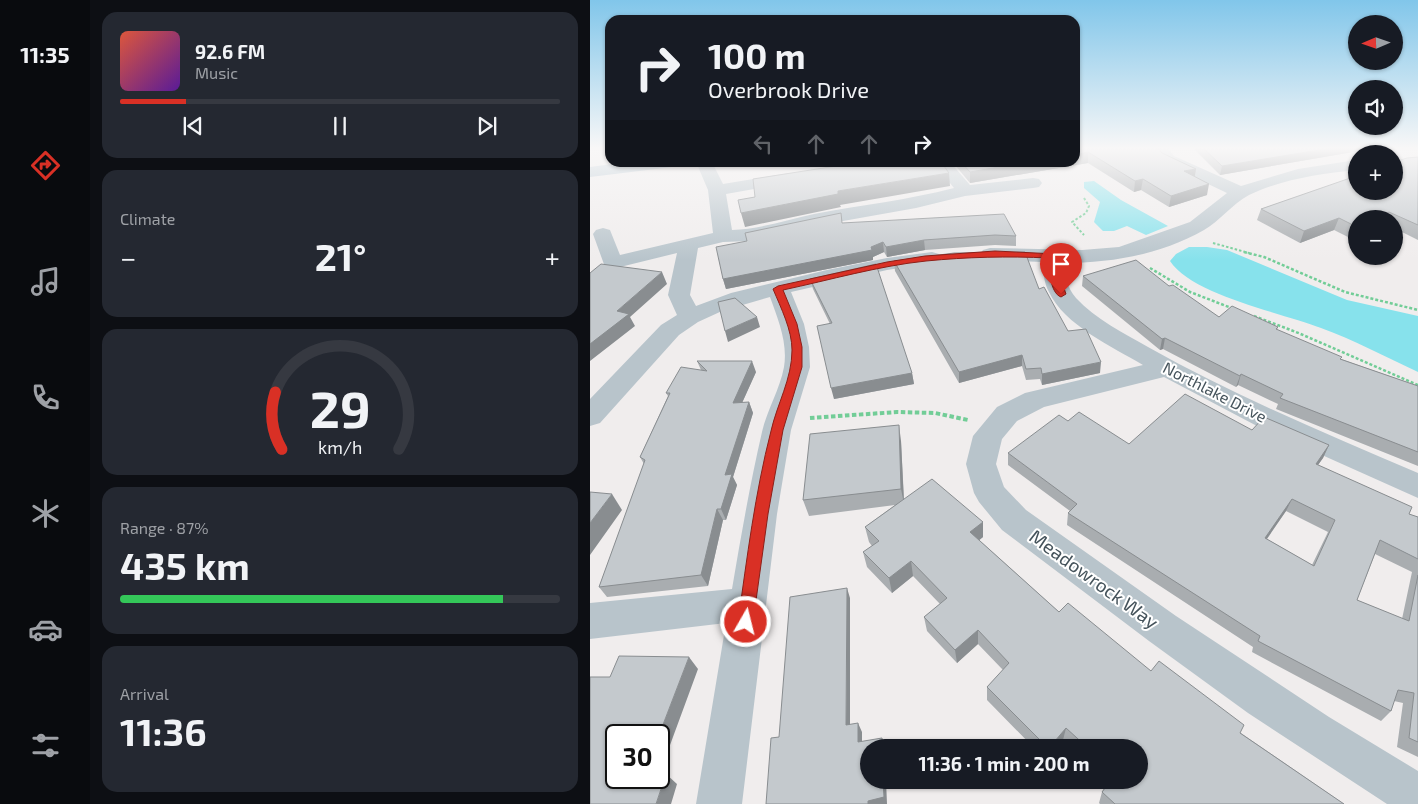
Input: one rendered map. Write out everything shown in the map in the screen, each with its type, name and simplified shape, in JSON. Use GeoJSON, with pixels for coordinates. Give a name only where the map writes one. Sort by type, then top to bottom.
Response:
{"type":"FeatureCollection","features":[{"type":"Feature","properties":{"kind":"street"},"geometry":{"type":"LineString","coordinates":[[714,185],[717,190],[723,236]]}},
{"type":"Feature","properties":{"kind":"street"},"geometry":{"type":"LineString","coordinates":[[717,190],[750,185]]}},
{"type":"Feature","properties":{"kind":"street"},"geometry":{"type":"LineString","coordinates":[[960,185],[965,191]]}},
{"type":"Feature","properties":{"kind":"street"},"geometry":{"type":"LineString","coordinates":[[603,234],[612,263],[723,236],[751,235],[815,220],[916,203],[965,191],[1028,185]]}},
{"type":"Feature","properties":{"kind":"street"},"geometry":{"type":"LineString","coordinates":[[1223,185],[1241,193]]}},
{"type":"Feature","properties":{"kind":"street"},"geometry":{"type":"LineString","coordinates":[[590,416],[670,330],[690,317],[714,306],[887,264],[960,255],[1102,255],[1128,251],[1198,226],[1241,193],[1264,185]]}},
{"type":"Feature","properties":{"kind":"street"},"geometry":{"type":"LineString","coordinates":[[689,244],[679,295],[690,317]]}},
{"type":"Feature","properties":{"kind":"street","name":"Northlake Drive"},"geometry":{"type":"LineString","coordinates":[[1053,256],[1054,274],[1061,294],[1076,311],[1146,357],[1234,403],[1418,486]]}},
{"type":"Feature","properties":{"kind":"street"},"geometry":{"type":"LineString","coordinates":[[718,804],[761,514],[780,420],[797,367],[797,347],[792,324],[778,289]]}},
{"type":"Feature","properties":{"kind":"street","name":"Meadowrock Way"},"geometry":{"type":"LineString","coordinates":[[1168,368],[1035,400],[1007,414],[988,436],[981,464],[990,493],[1014,520],[1201,657],[1366,767],[1418,797]]}},
{"type":"Feature","properties":{"kind":"street"},"geometry":{"type":"LineString","coordinates":[[590,621],[748,604]]}},
{"type":"Feature","properties":{"kind":"path"},"geometry":{"type":"LineString","coordinates":[[1084,198],[1089,206],[1086,213],[1072,222],[1102,255]]}},
{"type":"Feature","properties":{"kind":"path"},"geometry":{"type":"LineString","coordinates":[[1208,242],[1264,257],[1346,292],[1418,310]]}},
{"type":"Feature","properties":{"kind":"path"},"geometry":{"type":"LineString","coordinates":[[1128,251],[1169,281],[1199,297],[1242,312]]}},
{"type":"Feature","properties":{"kind":"path"},"geometry":{"type":"LineString","coordinates":[[1250,315],[1304,335],[1418,385]]}},
{"type":"Feature","properties":{"kind":"path"},"geometry":{"type":"LineString","coordinates":[[780,420],[897,412],[935,413],[971,421],[994,429]]}},
{"type":"Feature","properties":{"kind":"water"},"geometry":{"type":"Polygon","coordinates":[[[1084,185],[1099,185],[1121,200],[1168,226],[1146,235],[1127,226],[1114,231],[1103,231],[1094,222],[1100,202],[1084,188],[1084,185]]]}},
{"type":"Feature","properties":{"kind":"water"},"geometry":{"type":"Polygon","coordinates":[[[1189,247],[1227,250],[1347,300],[1418,316],[1418,372],[1333,333],[1239,302],[1197,284],[1181,273],[1170,261],[1176,254],[1189,247]]]}},
{"type":"Feature","properties":{"kind":"building"},"geometry":{"type":"Polygon","coordinates":[[[754,185],[878,185],[838,191],[838,194],[741,213],[738,200],[755,197],[754,185]]]}},
{"type":"Feature","properties":{"kind":"building"},"geometry":{"type":"Polygon","coordinates":[[[1152,185],[1207,185],[1171,196],[1152,185]]]}},
{"type":"Feature","properties":{"kind":"building"},"geometry":{"type":"Polygon","coordinates":[[[1331,185],[1348,185],[1348,200],[1403,200],[1403,185],[1418,185],[1418,225],[1403,218],[1403,210],[1348,210],[1348,222],[1339,218],[1304,231],[1261,209],[1331,185]]]}},
{"type":"Feature","properties":{"kind":"building"},"geometry":{"type":"Polygon","coordinates":[[[841,213],[842,223],[1004,214],[1016,236],[995,235],[924,240],[886,247],[883,242],[871,247],[872,250],[723,279],[716,247],[747,241],[745,233],[841,213]]]}},
{"type":"Feature","properties":{"kind":"building"},"geometry":{"type":"Polygon","coordinates":[[[1025,252],[1039,289],[1044,287],[1068,331],[1086,329],[1101,362],[1042,374],[1041,368],[1026,369],[1022,355],[959,372],[894,261],[954,253],[1025,252]]]}},
{"type":"Feature","properties":{"kind":"building"},"geometry":{"type":"Polygon","coordinates":[[[1136,260],[1169,286],[1173,285],[1219,317],[1232,306],[1278,327],[1276,329],[1342,357],[1340,359],[1418,386],[1418,452],[1280,398],[1283,394],[1241,374],[1240,376],[1165,338],[1162,339],[1083,276],[1136,260]]]}},
{"type":"Feature","properties":{"kind":"building"},"geometry":{"type":"Polygon","coordinates":[[[601,264],[662,272],[617,311],[629,314],[590,344],[590,273],[601,264]]]}},
{"type":"Feature","properties":{"kind":"building"},"geometry":{"type":"Polygon","coordinates":[[[876,264],[912,373],[831,388],[817,326],[832,323],[810,279],[876,264]]]}},
{"type":"Feature","properties":{"kind":"building"},"geometry":{"type":"Polygon","coordinates":[[[735,298],[757,317],[725,331],[718,302],[735,298]]]}},
{"type":"Feature","properties":{"kind":"building"},"geometry":{"type":"Polygon","coordinates":[[[697,361],[752,361],[733,403],[749,402],[725,475],[732,474],[721,509],[717,509],[701,575],[599,587],[645,460],[640,457],[670,393],[666,393],[681,367],[707,371],[697,361]]]}},
{"type":"Feature","properties":{"kind":"building"},"geometry":{"type":"Polygon","coordinates":[[[1185,394],[1252,430],[1264,417],[1329,445],[1316,464],[1412,507],[1409,514],[1418,517],[1418,559],[1380,540],[1357,600],[1409,621],[1418,575],[1418,742],[1409,738],[1414,693],[1398,690],[1391,711],[1258,641],[1260,636],[1068,513],[1077,504],[1008,453],[1059,415],[1068,421],[1079,412],[1129,444],[1185,394]],[[1292,499],[1265,538],[1314,566],[1335,520],[1292,499]]]}},
{"type":"Feature","properties":{"kind":"building"},"geometry":{"type":"Polygon","coordinates":[[[899,425],[901,489],[803,500],[810,434],[899,425]]]}},
{"type":"Feature","properties":{"kind":"building"},"geometry":{"type":"Polygon","coordinates":[[[932,479],[983,522],[970,532],[1059,612],[1068,603],[1151,671],[1159,661],[1244,725],[1240,733],[1344,804],[1115,804],[1102,792],[1104,789],[1148,789],[1148,739],[1078,739],[1066,728],[1057,739],[1039,739],[987,687],[1009,663],[978,630],[955,650],[924,617],[947,598],[911,561],[889,578],[863,552],[879,541],[865,527],[932,479]]]}},
{"type":"Feature","properties":{"kind":"building"},"geometry":{"type":"Polygon","coordinates":[[[590,492],[612,494],[590,523],[590,492]]]}},
{"type":"Feature","properties":{"kind":"building"},"geometry":{"type":"Polygon","coordinates":[[[847,588],[846,725],[858,723],[860,789],[884,789],[884,797],[868,801],[868,804],[766,804],[771,738],[779,737],[790,597],[847,588]]]}},
{"type":"Feature","properties":{"kind":"building"},"geometry":{"type":"Polygon","coordinates":[[[619,656],[689,657],[663,724],[605,724],[605,789],[661,789],[656,804],[590,804],[590,677],[610,677],[619,656]]]}},
{"type":"Feature","properties":{"kind":"route"},"geometry":{"type":"LineString","coordinates":[[746,622],[761,514],[777,430],[797,367],[797,347],[792,324],[778,289],[887,264],[925,258],[995,254],[1053,256],[1054,274],[1061,294]]}}]}
